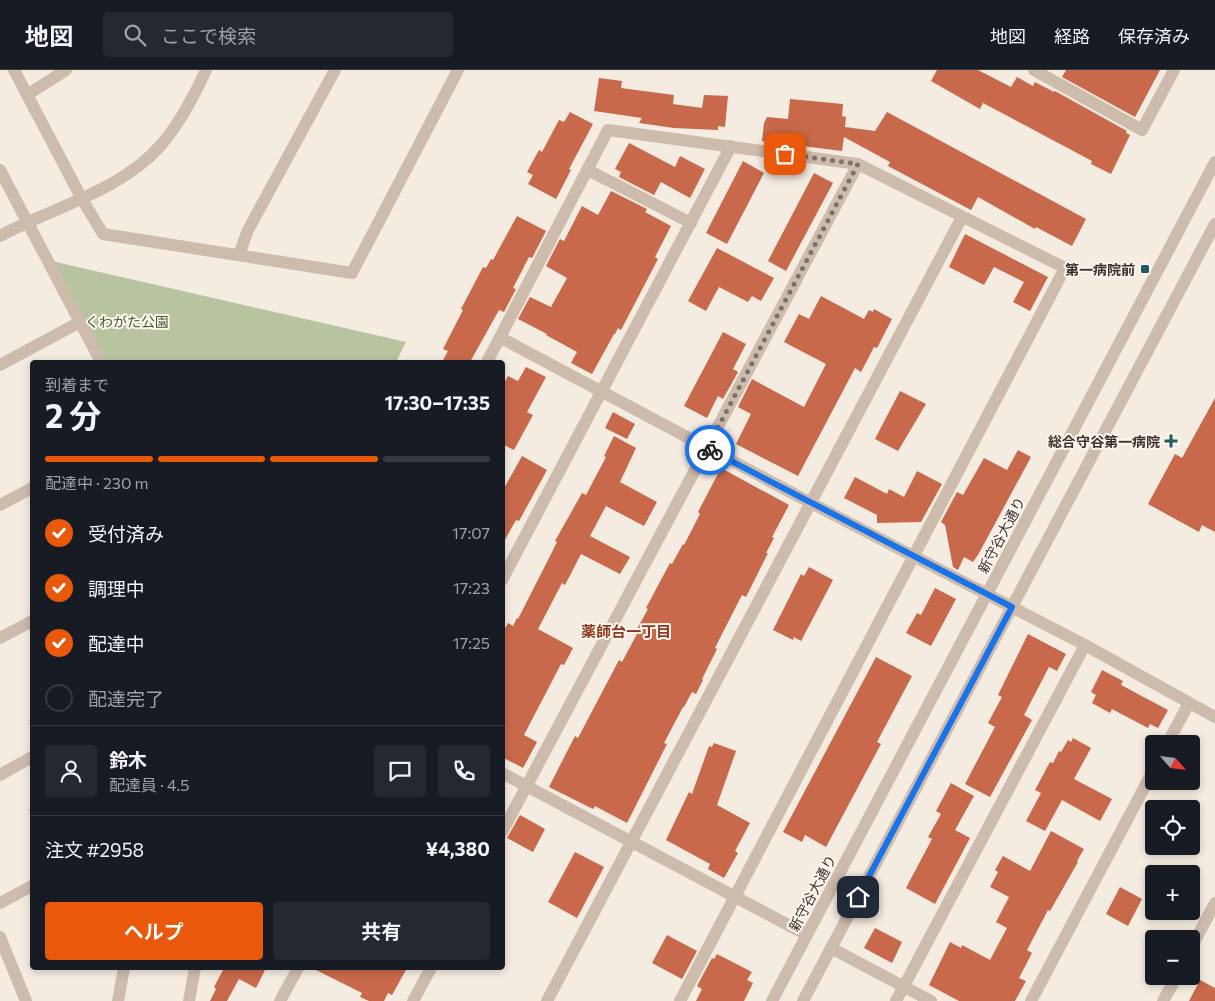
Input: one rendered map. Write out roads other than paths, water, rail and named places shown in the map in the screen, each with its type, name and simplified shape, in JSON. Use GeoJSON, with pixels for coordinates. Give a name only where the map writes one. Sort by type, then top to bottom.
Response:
{"type":"FeatureCollection","features":[{"type":"Feature","properties":{"kind":"street"},"geometry":{"type":"LineString","coordinates":[[14,70],[82,199],[103,234],[352,273],[458,70]]}},
{"type":"Feature","properties":{"kind":"street"},"geometry":{"type":"LineString","coordinates":[[27,95],[66,70]]}},
{"type":"Feature","properties":{"kind":"street"},"geometry":{"type":"LineString","coordinates":[[0,236],[27,221],[82,199],[114,182],[138,166],[161,145],[196,92],[206,70]]}},
{"type":"Feature","properties":{"kind":"street"},"geometry":{"type":"LineString","coordinates":[[239,255],[248,230],[334,70]]}},
{"type":"Feature","properties":{"kind":"street"},"geometry":{"type":"LineString","coordinates":[[1038,71],[1142,130],[1174,70]]}},
{"type":"Feature","properties":{"kind":"street"},"geometry":{"type":"LineString","coordinates":[[488,360],[608,130],[858,164],[1065,268],[680,1001]]}},
{"type":"Feature","properties":{"kind":"street"},"geometry":{"type":"LineString","coordinates":[[505,574],[731,146]]}},
{"type":"Feature","properties":{"kind":"street","name":"新守谷大通り"},"geometry":{"type":"LineString","coordinates":[[772,1001],[1215,162]]}},
{"type":"Feature","properties":{"kind":"street"},"geometry":{"type":"LineString","coordinates":[[505,826],[858,164]]}},
{"type":"Feature","properties":{"kind":"street"},"geometry":{"type":"LineString","coordinates":[[0,170],[100,360]]}},
{"type":"Feature","properties":{"kind":"street"},"geometry":{"type":"LineString","coordinates":[[588,170],[690,223]]}},
{"type":"Feature","properties":{"kind":"street"},"geometry":{"type":"LineString","coordinates":[[548,1001],[962,217]]}},
{"type":"Feature","properties":{"kind":"street"},"geometry":{"type":"LineString","coordinates":[[804,1001],[1215,224]]}},
{"type":"Feature","properties":{"kind":"street"},"geometry":{"type":"LineString","coordinates":[[0,365],[80,322]]}},
{"type":"Feature","properties":{"kind":"street"},"geometry":{"type":"LineString","coordinates":[[501,338],[812,504],[1085,645],[1215,717]]}},
{"type":"Feature","properties":{"kind":"street"},"geometry":{"type":"LineString","coordinates":[[0,505],[30,489]]}},
{"type":"Feature","properties":{"kind":"street"},"geometry":{"type":"LineString","coordinates":[[0,638],[30,622]]}},
{"type":"Feature","properties":{"kind":"street"},"geometry":{"type":"LineString","coordinates":[[896,1001],[1085,645]]}},
{"type":"Feature","properties":{"kind":"street"},"geometry":{"type":"LineString","coordinates":[[1172,735],[1189,703]]}},
{"type":"Feature","properties":{"kind":"street"},"geometry":{"type":"LineString","coordinates":[[0,774],[30,758]]}},
{"type":"Feature","properties":{"kind":"street"},"geometry":{"type":"LineString","coordinates":[[505,775],[807,935]]}},
{"type":"Feature","properties":{"kind":"street"},"geometry":{"type":"LineString","coordinates":[[1031,1001],[1145,786]]}},
{"type":"Feature","properties":{"kind":"street"},"geometry":{"type":"LineString","coordinates":[[0,903],[30,887]]}},
{"type":"Feature","properties":{"kind":"street"},"geometry":{"type":"LineString","coordinates":[[1200,931],[1215,903]]}},
{"type":"Feature","properties":{"kind":"street"},"geometry":{"type":"LineString","coordinates":[[0,937],[26,1001]]}},
{"type":"Feature","properties":{"kind":"street"},"geometry":{"type":"LineString","coordinates":[[831,948],[931,1001]]}},
{"type":"Feature","properties":{"kind":"street"},"geometry":{"type":"LineString","coordinates":[[118,1001],[124,970]]}},
{"type":"Feature","properties":{"kind":"street"},"geometry":{"type":"LineString","coordinates":[[189,1001],[195,970]]}},
{"type":"Feature","properties":{"kind":"street"},"geometry":{"type":"LineString","coordinates":[[280,1001],[297,970]]}},
{"type":"Feature","properties":{"kind":"street"},"geometry":{"type":"LineString","coordinates":[[413,1001],[430,970]]}},
{"type":"Feature","properties":{"kind":"street"},"geometry":{"type":"LineString","coordinates":[[1164,1001],[1172,985]]}},
{"type":"Feature","properties":{"kind":"place","name":"第一病院前"},"geometry":{"type":"Point","coordinates":[1145,269]}},
{"type":"Feature","properties":{"kind":"place","name":"総合守谷第一病院"},"geometry":{"type":"Point","coordinates":[1171,441]}},
{"type":"Feature","properties":{"kind":"district","name":"薬師台一丁目"},"geometry":{"type":"Point","coordinates":[626,631]}},
{"type":"Feature","properties":{"kind":"park label","name":"くわがた公園"},"geometry":{"type":"Point","coordinates":[127,321]}}]}
